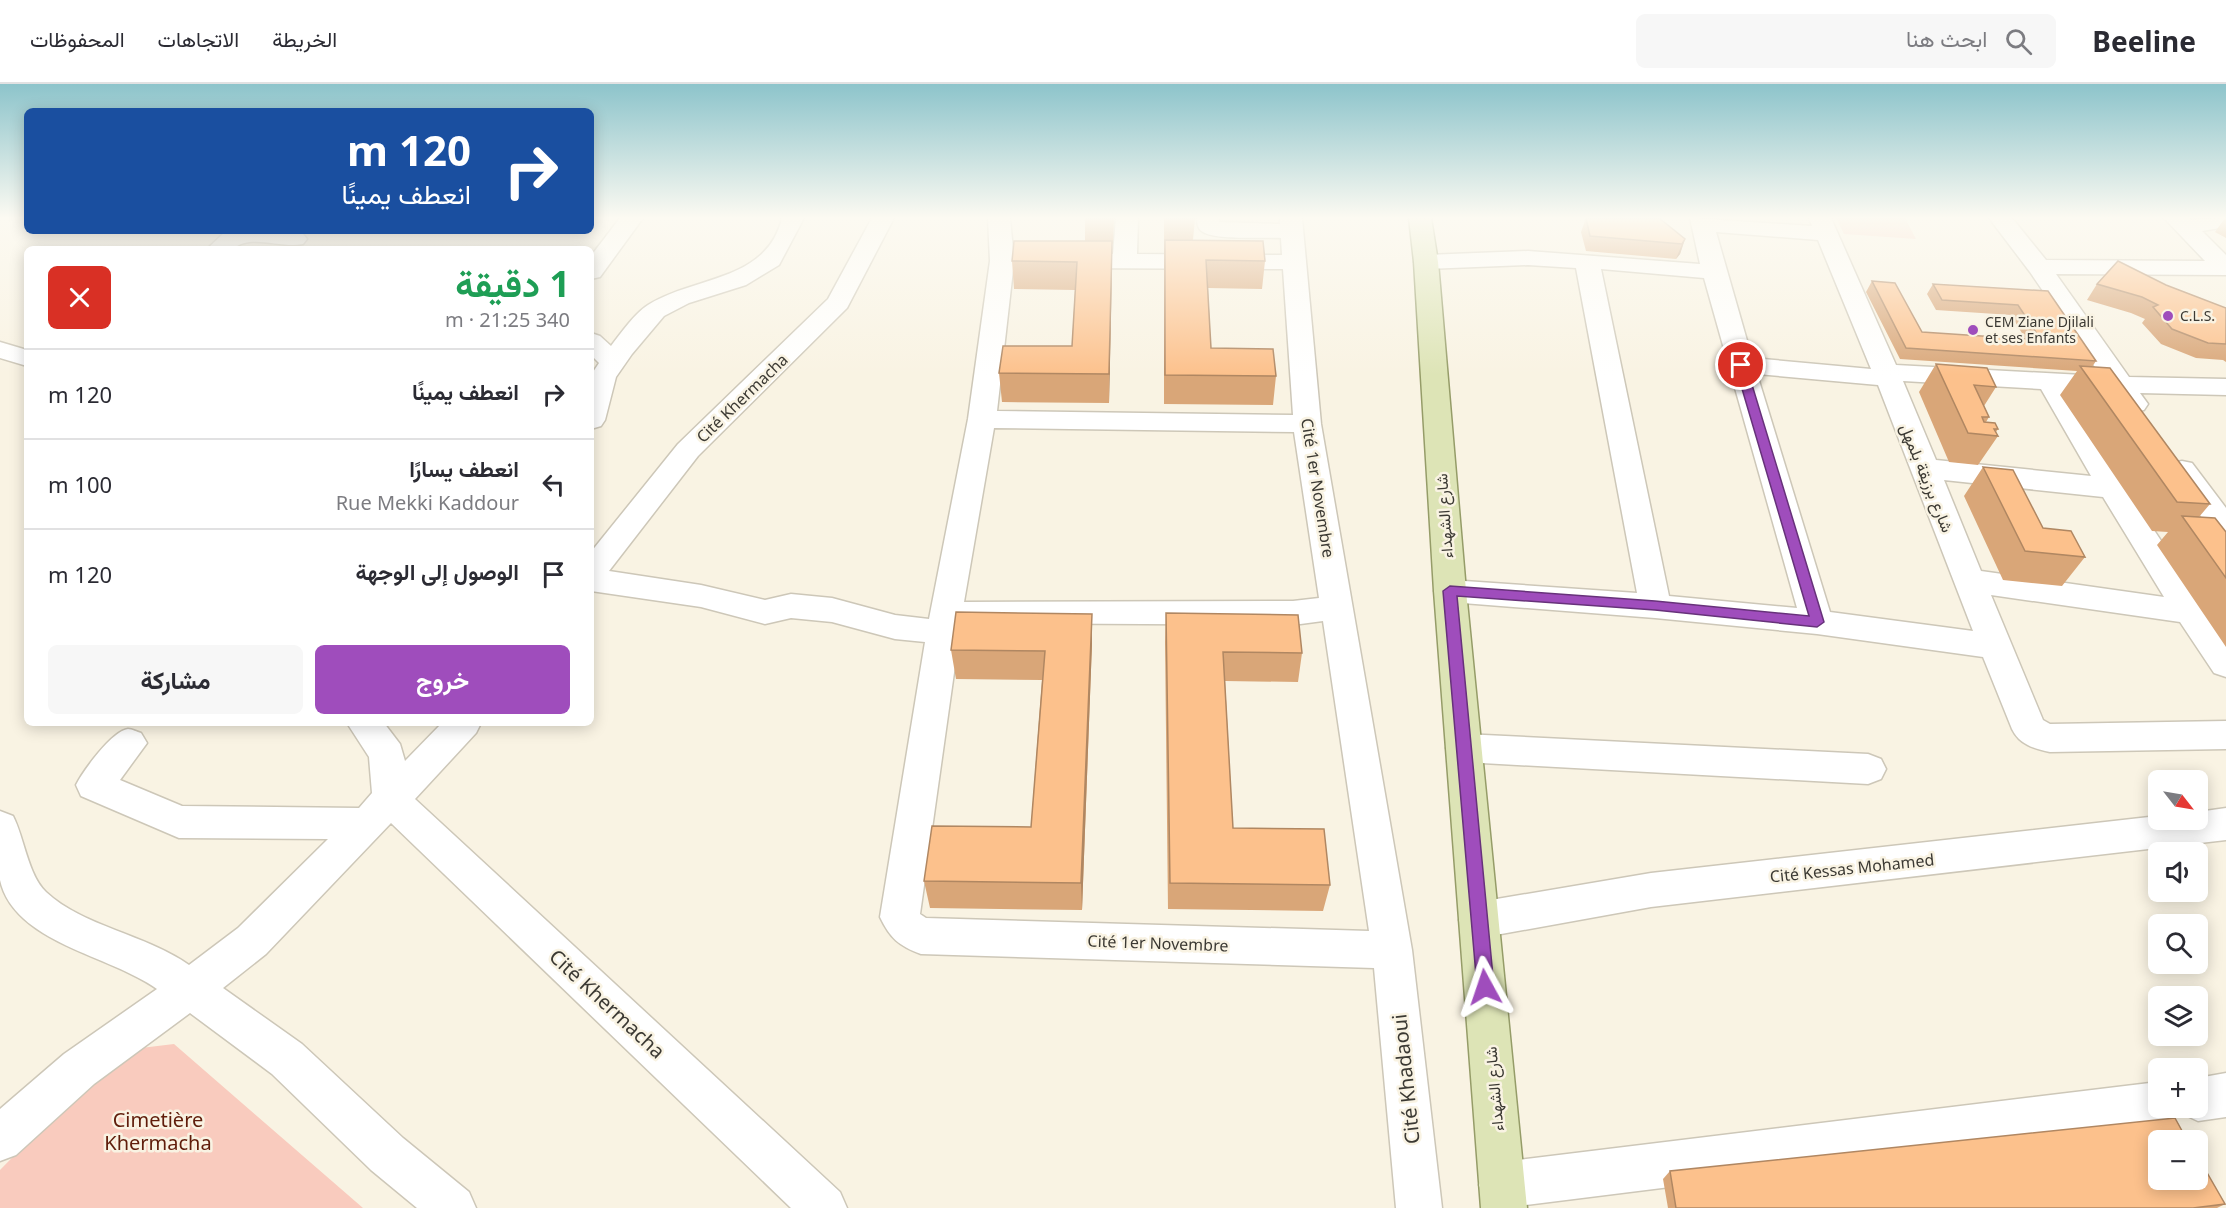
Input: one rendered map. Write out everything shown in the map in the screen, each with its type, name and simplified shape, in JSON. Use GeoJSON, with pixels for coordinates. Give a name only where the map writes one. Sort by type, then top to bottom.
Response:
{"type":"FeatureCollection","features":[{"type":"Feature","properties":{"kind":"main road","name":"شارع الشهداء"},"geometry":{"type":"LineString","coordinates":[[1427,270],[1450,591],[1503,1197]]}},
{"type":"Feature","properties":{"kind":"street"},"geometry":{"type":"LineString","coordinates":[[594,409],[603,377],[655,311],[680,298],[737,280],[753,270]]}},
{"type":"Feature","properties":{"kind":"street","name":"Cité Khermacha"},"geometry":{"type":"LineString","coordinates":[[594,569],[687,450],[838,303],[855,270]]}},
{"type":"Feature","properties":{"kind":"street","name":"Cité 1er Novembre"},"geometry":{"type":"LineString","coordinates":[[1021,270],[982,419],[945,623],[900,917],[907,928],[921,936],[1392,950],[1307,424],[1296,270]]}},
{"type":"Feature","properties":{"kind":"street"},"geometry":{"type":"LineString","coordinates":[[1589,270],[1655,606]]}},
{"type":"Feature","properties":{"kind":"street"},"geometry":{"type":"LineString","coordinates":[[1696,270],[1714,272],[1817,622]]}},
{"type":"Feature","properties":{"kind":"street","name":"شارع برزيقة بلمهل"},"geometry":{"type":"LineString","coordinates":[[1842,270],[2029,729],[2038,735],[2050,738],[2226,735]]}},
{"type":"Feature","properties":{"kind":"street"},"geometry":{"type":"LineString","coordinates":[[2041,270],[2148,423]]}},
{"type":"Feature","properties":{"kind":"street"},"geometry":{"type":"LineString","coordinates":[[594,344],[613,362]]}},
{"type":"Feature","properties":{"kind":"street"},"geometry":{"type":"LineString","coordinates":[[0,350],[24,357]]}},
{"type":"Feature","properties":{"kind":"street"},"geometry":{"type":"LineString","coordinates":[[1741,365],[1886,375],[2226,387]]}},
{"type":"Feature","properties":{"kind":"street"},"geometry":{"type":"LineString","coordinates":[[2052,382],[2112,488],[2189,612],[2226,664]]}},
{"type":"Feature","properties":{"kind":"street"},"geometry":{"type":"LineString","coordinates":[[982,419],[1307,424]]}},
{"type":"Feature","properties":{"kind":"street"},"geometry":{"type":"LineString","coordinates":[[2169,452],[2226,529]]}},
{"type":"Feature","properties":{"kind":"street"},"geometry":{"type":"LineString","coordinates":[[1923,468],[2112,488]]}},
{"type":"Feature","properties":{"kind":"street"},"geometry":{"type":"LineString","coordinates":[[594,580],[702,596],[765,612],[791,606],[832,610],[895,627],[945,623],[1293,613],[1337,607]]}},
{"type":"Feature","properties":{"kind":"street"},"geometry":{"type":"LineString","coordinates":[[1968,580],[2189,612]]}},
{"type":"Feature","properties":{"kind":"street"},"geometry":{"type":"LineString","coordinates":[[1450,591],[1655,606],[1817,622],[1994,646]]}},
{"type":"Feature","properties":{"kind":"street"},"geometry":{"type":"LineString","coordinates":[[365,726],[387,754],[379,812]]}},
{"type":"Feature","properties":{"kind":"street"},"geometry":{"type":"LineString","coordinates":[[129,743],[94,785],[179,822],[379,812],[445,726]]}},
{"type":"Feature","properties":{"kind":"street"},"geometry":{"type":"LineString","coordinates":[[0,1139],[19,1105],[79,1069],[190,989],[252,940],[461,726]]}},
{"type":"Feature","properties":{"kind":"street"},"geometry":{"type":"LineString","coordinates":[[1464,748],[1868,770]]}},
{"type":"Feature","properties":{"kind":"street","name":"Cité Khermacha"},"geometry":{"type":"LineString","coordinates":[[379,812],[824,1208]]}},
{"type":"Feature","properties":{"kind":"street","name":"Cité Kessas Mohamed"},"geometry":{"type":"LineString","coordinates":[[1479,920],[1651,890],[2226,825]]}},
{"type":"Feature","properties":{"kind":"street"},"geometry":{"type":"LineString","coordinates":[[0,827],[6,854],[31,903],[63,925],[155,964],[287,1059],[387,1154],[453,1208]]}},
{"type":"Feature","properties":{"kind":"street","name":"Cité Khadaoui"},"geometry":{"type":"LineString","coordinates":[[1392,950],[1419,1208]]}},
{"type":"Feature","properties":{"kind":"street"},"geometry":{"type":"LineString","coordinates":[[2208,1098],[2226,1095]]}},
{"type":"Feature","properties":{"kind":"street"},"geometry":{"type":"LineString","coordinates":[[1503,1197],[2148,1105]]}},
{"type":"Feature","properties":{"kind":"green space","name":"Cimetière Khermacha"},"geometry":{"type":"Polygon","coordinates":[[[174,1044],[363,1208],[0,1208],[0,1170],[68,1101],[141,1048],[174,1044]]]}},
{"type":"Feature","properties":{"kind":"building"},"geometry":{"type":"Polygon","coordinates":[[[1076,270],[1111,270],[1109,374],[999,373],[1003,346],[1072,346],[1076,270]]]}},
{"type":"Feature","properties":{"kind":"building"},"geometry":{"type":"Polygon","coordinates":[[[1165,270],[1207,270],[1211,348],[1273,349],[1276,376],[1165,375],[1165,270]]]}},
{"type":"Feature","properties":{"kind":"building"},"geometry":{"type":"Polygon","coordinates":[[[2109,270],[2137,270],[2166,285],[2226,308],[2226,344],[2208,343],[2172,329],[2153,307],[2158,305],[2142,297],[2097,284],[2109,270]]]}},
{"type":"Feature","properties":{"kind":"building"},"geometry":{"type":"Polygon","coordinates":[[[1872,281],[1895,283],[1922,332],[2041,340],[2018,305],[1942,300],[1933,284],[2048,291],[2096,361],[1906,348],[1872,281]]]}},
{"type":"Feature","properties":{"kind":"building"},"geometry":{"type":"Polygon","coordinates":[[[1936,364],[1987,368],[1996,387],[1974,385],[1989,417],[1982,417],[1984,422],[1995,423],[1998,429],[1994,429],[1998,436],[1968,433],[1936,364]]]}},
{"type":"Feature","properties":{"kind":"building"},"geometry":{"type":"Polygon","coordinates":[[[2080,366],[2110,368],[2210,504],[2177,502],[2080,366]]]}},
{"type":"Feature","properties":{"kind":"building"},"geometry":{"type":"Polygon","coordinates":[[[1983,467],[2013,470],[2043,528],[2071,531],[2085,557],[2025,551],[1983,467]]]}},
{"type":"Feature","properties":{"kind":"building"},"geometry":{"type":"Polygon","coordinates":[[[2182,516],[2215,518],[2226,532],[2226,578],[2182,516]]]}},
{"type":"Feature","properties":{"kind":"building"},"geometry":{"type":"Polygon","coordinates":[[[956,612],[1092,614],[1081,883],[924,881],[932,826],[1031,827],[1045,651],[951,650],[956,612]]]}},
{"type":"Feature","properties":{"kind":"building"},"geometry":{"type":"Polygon","coordinates":[[[1166,613],[1298,615],[1302,653],[1223,652],[1233,828],[1324,829],[1330,885],[1170,883],[1166,613]]]}},
{"type":"Feature","properties":{"kind":"building"},"geometry":{"type":"Polygon","coordinates":[[[2175,1118],[2182,1130],[2148,1130],[2148,1190],[2208,1190],[2208,1174],[2225,1204],[2193,1208],[1676,1208],[1670,1171],[2175,1118]]]}},
{"type":"Feature","properties":{"kind":"place","name":"C.L.S."},"geometry":{"type":"Point","coordinates":[2168,316]}},
{"type":"Feature","properties":{"kind":"place","name":"CEM Ziane Djilali et ses Enfants"},"geometry":{"type":"Point","coordinates":[1973,330]}},
{"type":"Feature","properties":{"kind":"route"},"geometry":{"type":"LineString","coordinates":[[1485,987],[1450,591],[1655,606],[1817,622],[1741,365]]}}]}
